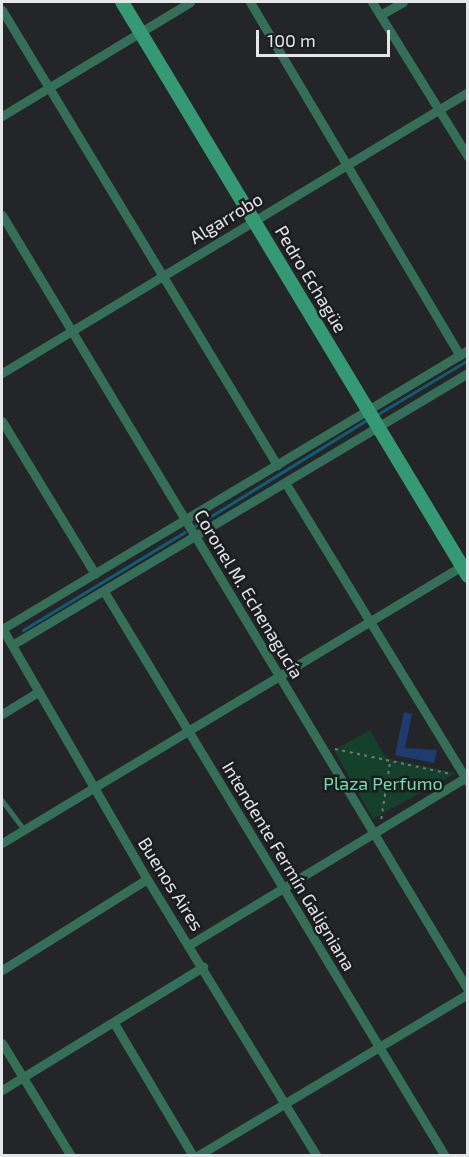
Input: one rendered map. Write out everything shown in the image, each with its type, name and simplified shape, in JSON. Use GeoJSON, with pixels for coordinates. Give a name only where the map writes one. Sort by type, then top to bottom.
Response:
{"type":"FeatureCollection","features":[{"type":"Feature","properties":{"kind":"street","name":"Pedro Echagüe"},"geometry":{"type":"LineString","coordinates":[[122,2],[466,568]]}},
{"type":"Feature","properties":{"kind":"street"},"geometry":{"type":"LineString","coordinates":[[2,116],[190,2]]}},
{"type":"Feature","properties":{"kind":"street"},"geometry":{"type":"LineString","coordinates":[[2,628],[464,353],[347,165],[250,2]]}},
{"type":"Feature","properties":{"kind":"street"},"geometry":{"type":"LineString","coordinates":[[372,2],[468,157]]}},
{"type":"Feature","properties":{"kind":"street"},"geometry":{"type":"LineString","coordinates":[[380,15],[403,2]]}},
{"type":"Feature","properties":{"kind":"street"},"geometry":{"type":"LineString","coordinates":[[2,10],[277,465]]}},
{"type":"Feature","properties":{"kind":"street","name":"Algarrobo"},"geometry":{"type":"LineString","coordinates":[[2,373],[468,92]]}},
{"type":"Feature","properties":{"kind":"street","name":"Coronel M. Echenagucía"},"geometry":{"type":"LineString","coordinates":[[2,215],[279,676],[377,831],[468,992]]}},
{"type":"Feature","properties":{"kind":"street"},"geometry":{"type":"LineString","coordinates":[[12,645],[105,593],[468,373]]}},
{"type":"Feature","properties":{"kind":"street"},"geometry":{"type":"LineString","coordinates":[[2,421],[95,574]]}},
{"type":"Feature","properties":{"kind":"street"},"geometry":{"type":"LineString","coordinates":[[189,945],[282,887],[467,778],[286,484]]}},
{"type":"Feature","properties":{"kind":"street"},"geometry":{"type":"LineString","coordinates":[[2,843],[279,676],[466,568]]}},
{"type":"Feature","properties":{"kind":"street","name":"Intendente Fermín Galigniana"},"geometry":{"type":"LineString","coordinates":[[105,593],[445,1155]]}},
{"type":"Feature","properties":{"kind":"street","name":"Buenos Aires"},"geometry":{"type":"LineString","coordinates":[[2,628],[147,879],[317,1155]]}},
{"type":"Feature","properties":{"kind":"street"},"geometry":{"type":"LineString","coordinates":[[2,714],[38,692]]}},
{"type":"Feature","properties":{"kind":"street"},"geometry":{"type":"LineString","coordinates":[[2,970],[147,879]]}},
{"type":"Feature","properties":{"kind":"street"},"geometry":{"type":"LineString","coordinates":[[2,1090],[203,967]]}},
{"type":"Feature","properties":{"kind":"street"},"geometry":{"type":"LineString","coordinates":[[197,1155],[468,992]]}},
{"type":"Feature","properties":{"kind":"street"},"geometry":{"type":"LineString","coordinates":[[114,1023],[193,1155]]}},
{"type":"Feature","properties":{"kind":"street"},"geometry":{"type":"LineString","coordinates":[[2,1043],[71,1155]]}},
{"type":"Feature","properties":{"kind":"lane"},"geometry":{"type":"LineString","coordinates":[[2,800],[24,829]]}},
{"type":"Feature","properties":{"kind":"path"},"geometry":{"type":"LineString","coordinates":[[323,746],[467,778]]}},
{"type":"Feature","properties":{"kind":"path"},"geometry":{"type":"LineString","coordinates":[[377,831],[390,760]]}},
{"type":"Feature","properties":{"kind":"green space","name":"Plaza Perfumo"},"geometry":{"type":"Polygon","coordinates":[[[370,730],[386,758],[456,773],[373,819],[334,750],[370,730]]]}},
{"type":"Feature","properties":{"kind":"building"},"geometry":{"type":"Polygon","coordinates":[[[404,712],[412,714],[405,748],[437,750],[434,763],[395,755],[404,712]]]}},
{"type":"Feature","properties":{"kind":"waterway"},"geometry":{"type":"LineString","coordinates":[[378,414],[468,360]]}},
{"type":"Feature","properties":{"kind":"waterway"},"geometry":{"type":"LineString","coordinates":[[195,526],[368,419]]}},
{"type":"Feature","properties":{"kind":"waterway"},"geometry":{"type":"LineString","coordinates":[[23,630],[185,532]]}}]}
